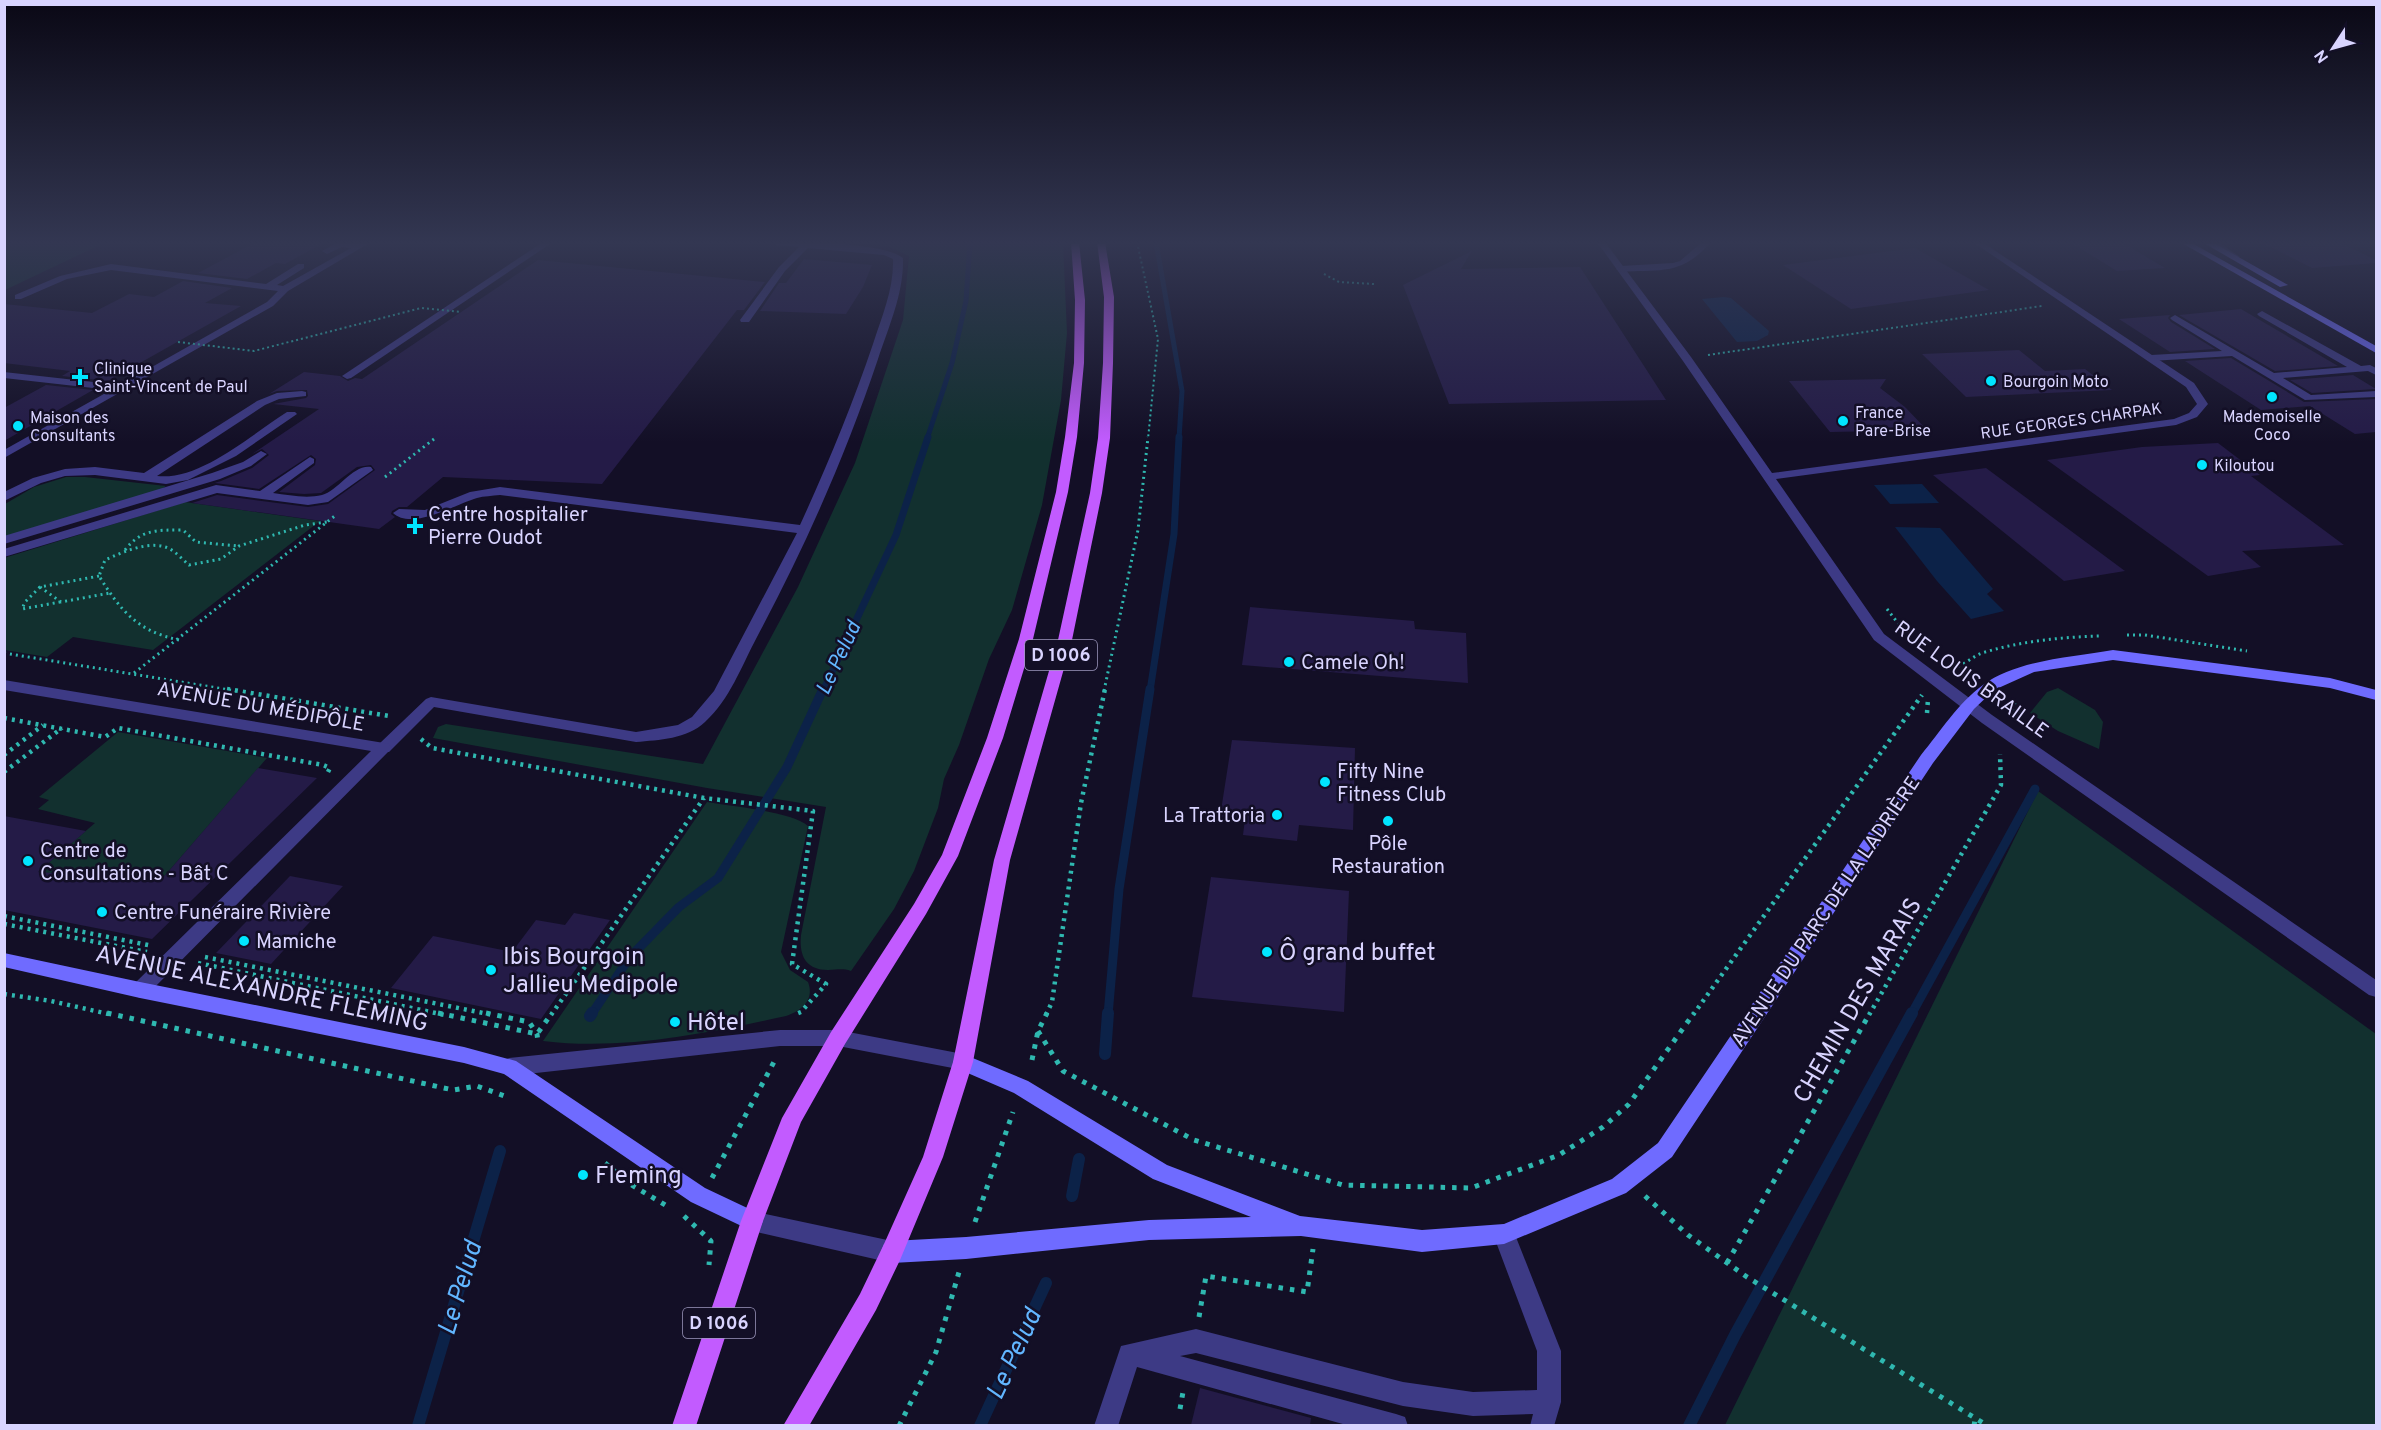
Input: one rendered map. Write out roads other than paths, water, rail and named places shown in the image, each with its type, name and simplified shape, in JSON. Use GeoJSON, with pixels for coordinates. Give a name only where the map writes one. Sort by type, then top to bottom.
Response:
{"type":"FeatureCollection","features":[{"type":"Feature","properties":{"kind":"main road","name":"D 1006"},"geometry":{"type":"LineString","coordinates":[[684,1425],[753,1221],[792,1118],[838,1038],[920,909],[950,856],[995,738],[1026,639],[1062,492],[1079,363],[1080,309]]}},
{"type":"Feature","properties":{"kind":"main road","name":"D 1006"},"geometry":{"type":"LineString","coordinates":[[795,1425],[868,1302],[892,1252],[933,1157],[963,1062],[1002,860],[1065,640],[1096,494],[1104,438],[1109,309]]}},
{"type":"Feature","properties":{"kind":"street"},"geometry":{"type":"LineString","coordinates":[[4,455],[262,309]]}},
{"type":"Feature","properties":{"kind":"street"},"geometry":{"type":"LineString","coordinates":[[347,376],[448,309]]}},
{"type":"Feature","properties":{"kind":"street"},"geometry":{"type":"LineString","coordinates":[[745,320],[753,309]]}},
{"type":"Feature","properties":{"kind":"street"},"geometry":{"type":"LineString","coordinates":[[384,748],[430,702],[636,737],[667,734],[695,722],[714,703],[806,530],[855,413],[889,309]]}},
{"type":"Feature","properties":{"kind":"street","name":"RUE LOUIS BRAILLE"},"geometry":{"type":"LineString","coordinates":[[1650,309],[1879,637],[1969,706],[2376,990]]}},
{"type":"Feature","properties":{"kind":"street","name":"RUE GEORGES CHARPAK"},"geometry":{"type":"LineString","coordinates":[[1767,477],[2176,422],[2193,415],[2203,404],[2190,385],[2076,309]]}},
{"type":"Feature","properties":{"kind":"street"},"geometry":{"type":"LineString","coordinates":[[2303,309],[2376,350]]}},
{"type":"Feature","properties":{"kind":"street"},"geometry":{"type":"LineString","coordinates":[[2325,309],[2376,338]]}},
{"type":"Feature","properties":{"kind":"street"},"geometry":{"type":"LineString","coordinates":[[2262,314],[2359,369]]}},
{"type":"Feature","properties":{"kind":"street"},"geometry":{"type":"LineString","coordinates":[[2175,318],[2309,398],[2376,394]]}},
{"type":"Feature","properties":{"kind":"street"},"geometry":{"type":"LineString","coordinates":[[2151,358],[2232,353]]}},
{"type":"Feature","properties":{"kind":"street"},"geometry":{"type":"LineString","coordinates":[[2271,376],[2370,368],[2376,372]]}},
{"type":"Feature","properties":{"kind":"street"},"geometry":{"type":"LineString","coordinates":[[4,375],[122,388]]}},
{"type":"Feature","properties":{"kind":"street"},"geometry":{"type":"LineString","coordinates":[[147,477],[261,403],[277,396],[302,394]]}},
{"type":"Feature","properties":{"kind":"street"},"geometry":{"type":"LineString","coordinates":[[4,497],[33,480],[60,471],[87,469],[172,480],[202,471],[291,414]]}},
{"type":"Feature","properties":{"kind":"street"},"geometry":{"type":"LineString","coordinates":[[4,540],[216,476],[247,464],[261,454]]}},
{"type":"Feature","properties":{"kind":"street"},"geometry":{"type":"LineString","coordinates":[[264,494],[310,461]]}},
{"type":"Feature","properties":{"kind":"street"},"geometry":{"type":"LineString","coordinates":[[4,553],[216,489],[308,501],[328,498],[367,470]]}},
{"type":"Feature","properties":{"kind":"street"},"geometry":{"type":"LineString","coordinates":[[399,513],[426,514],[474,495],[500,491],[806,530]]}},
{"type":"Feature","properties":{"kind":"street","name":"AVENUE DU PARC DE LA LADRIÈRE"},"geometry":{"type":"LineString","coordinates":[[892,1252],[966,1248],[1149,1230],[1308,1227],[1422,1241],[1504,1234],[1619,1186],[1665,1150],[1927,759],[1969,706],[1989,687],[2031,668],[2113,655],[2330,683],[2376,695]]}},
{"type":"Feature","properties":{"kind":"street","name":"AVENUE DU MÉDIPÔLE"},"geometry":{"type":"LineString","coordinates":[[4,685],[384,748]]}},
{"type":"Feature","properties":{"kind":"street","name":"AVENUE DU MÉDIPÔLE"},"geometry":{"type":"LineString","coordinates":[[140,990],[384,748]]}},
{"type":"Feature","properties":{"kind":"street","name":"AVENUE ALEXANDRE FLEMING"},"geometry":{"type":"LineString","coordinates":[[4,960],[140,990],[464,1055],[509,1067],[698,1195],[753,1221]]}},
{"type":"Feature","properties":{"kind":"street","name":"AVENUE ALEXANDRE FLEMING"},"geometry":{"type":"LineString","coordinates":[[509,1067],[780,1038],[838,1038],[963,1062]]}},
{"type":"Feature","properties":{"kind":"street","name":"AVENUE DU PARC DE LA LADRIÈRE"},"geometry":{"type":"LineString","coordinates":[[963,1062],[1021,1087],[1160,1172],[1308,1227]]}},
{"type":"Feature","properties":{"kind":"street"},"geometry":{"type":"LineString","coordinates":[[753,1221],[892,1252]]}},
{"type":"Feature","properties":{"kind":"street"},"geometry":{"type":"LineString","coordinates":[[1504,1234],[1549,1351],[1549,1402],[1542,1425]]}},
{"type":"Feature","properties":{"kind":"street"},"geometry":{"type":"LineString","coordinates":[[1129,1354],[1196,1341],[1403,1394],[1473,1404],[1549,1402]]}},
{"type":"Feature","properties":{"kind":"street"},"geometry":{"type":"LineString","coordinates":[[1129,1354],[1396,1425]]}},
{"type":"Feature","properties":{"kind":"street"},"geometry":{"type":"LineString","coordinates":[[1106,1425],[1129,1354]]}},
{"type":"Feature","properties":{"kind":"water"},"geometry":{"type":"Polygon","coordinates":[[[1710,309],[1743,309],[1769,331],[1768,335],[1757,341],[1737,342],[1710,309]]]}},
{"type":"Feature","properties":{"kind":"water"},"geometry":{"type":"Polygon","coordinates":[[[1922,484],[1939,503],[1890,504],[1874,485],[1922,484]]]}},
{"type":"Feature","properties":{"kind":"water"},"geometry":{"type":"Polygon","coordinates":[[[1895,527],[1940,528],[1993,589],[1987,594],[2004,611],[1971,619],[1937,581],[1895,527]]]}},
{"type":"Feature","properties":{"kind":"waterway","name":"Le Pelud"},"geometry":{"type":"LineString","coordinates":[[927,439],[952,363],[964,309]]}},
{"type":"Feature","properties":{"kind":"waterway","name":"Le Pelud"},"geometry":{"type":"LineString","coordinates":[[1168,309],[1182,391],[1179,439]]}},
{"type":"Feature","properties":{"kind":"waterway","name":"Le Pelud"},"geometry":{"type":"LineString","coordinates":[[823,691],[896,535],[928,437]]}},
{"type":"Feature","properties":{"kind":"waterway","name":"Le Pelud"},"geometry":{"type":"LineString","coordinates":[[1150,691],[1174,534],[1179,437]]}},
{"type":"Feature","properties":{"kind":"waterway","name":"Le Pelud"},"geometry":{"type":"LineString","coordinates":[[591,1015],[630,957],[679,907],[718,878],[787,767],[823,689]]}},
{"type":"Feature","properties":{"kind":"waterway","name":"Le Pelud"},"geometry":{"type":"LineString","coordinates":[[1108,1015],[1119,889],[1150,689]]}},
{"type":"Feature","properties":{"kind":"waterway"},"geometry":{"type":"LineString","coordinates":[[1911,1015],[2035,789]]}},
{"type":"Feature","properties":{"kind":"waterway","name":"Le Pelud"},"geometry":{"type":"LineString","coordinates":[[1105,1054],[1108,1013]]}},
{"type":"Feature","properties":{"kind":"waterway"},"geometry":{"type":"LineString","coordinates":[[1689,1426],[1735,1335],[1912,1013]]}},
{"type":"Feature","properties":{"kind":"waterway","name":"Le Pelud"},"geometry":{"type":"LineString","coordinates":[[418,1426],[500,1151]]}},
{"type":"Feature","properties":{"kind":"waterway"},"geometry":{"type":"LineString","coordinates":[[1072,1196],[1079,1159]]}},
{"type":"Feature","properties":{"kind":"waterway","name":"Le Pelud"},"geometry":{"type":"LineString","coordinates":[[980,1426],[1046,1283]]}},
{"type":"Feature","properties":{"kind":"place","name":"Clinique Saint-Vincent de Paul"},"geometry":{"type":"Point","coordinates":[80,377]}},
{"type":"Feature","properties":{"kind":"place","name":"Bourgoin Moto"},"geometry":{"type":"Point","coordinates":[1991,381]}},
{"type":"Feature","properties":{"kind":"place","name":"Mademoiselle Coco"},"geometry":{"type":"Point","coordinates":[2272,397]}},
{"type":"Feature","properties":{"kind":"place","name":"France Pare-Brise"},"geometry":{"type":"Point","coordinates":[1843,421]}},
{"type":"Feature","properties":{"kind":"place","name":"Maison des Consultants"},"geometry":{"type":"Point","coordinates":[18,426]}},
{"type":"Feature","properties":{"kind":"place","name":"Kiloutou"},"geometry":{"type":"Point","coordinates":[2202,465]}},
{"type":"Feature","properties":{"kind":"place","name":"Centre hospitalier Pierre Oudot"},"geometry":{"type":"Point","coordinates":[415,526]}},
{"type":"Feature","properties":{"kind":"place","name":"Camele Oh!"},"geometry":{"type":"Point","coordinates":[1289,662]}},
{"type":"Feature","properties":{"kind":"place","name":"Fifty Nine Fitness Club"},"geometry":{"type":"Point","coordinates":[1325,782]}},
{"type":"Feature","properties":{"kind":"place","name":"La Trattoria"},"geometry":{"type":"Point","coordinates":[1277,815]}},
{"type":"Feature","properties":{"kind":"place","name":"Pôle Restauration"},"geometry":{"type":"Point","coordinates":[1388,821]}},
{"type":"Feature","properties":{"kind":"place","name":"Centre de Consultations - Bât C"},"geometry":{"type":"Point","coordinates":[28,861]}},
{"type":"Feature","properties":{"kind":"place","name":"Centre Funéraire Rivière"},"geometry":{"type":"Point","coordinates":[102,912]}},
{"type":"Feature","properties":{"kind":"place","name":"Mamiche"},"geometry":{"type":"Point","coordinates":[244,941]}},
{"type":"Feature","properties":{"kind":"place","name":"Ô grand buffet"},"geometry":{"type":"Point","coordinates":[1267,952]}},
{"type":"Feature","properties":{"kind":"place","name":"Ibis Bourgoin Jallieu Medipole"},"geometry":{"type":"Point","coordinates":[491,970]}},
{"type":"Feature","properties":{"kind":"place","name":"Hôtel"},"geometry":{"type":"Point","coordinates":[675,1022]}},
{"type":"Feature","properties":{"kind":"place","name":"Fleming"},"geometry":{"type":"Point","coordinates":[583,1175]}}]}
